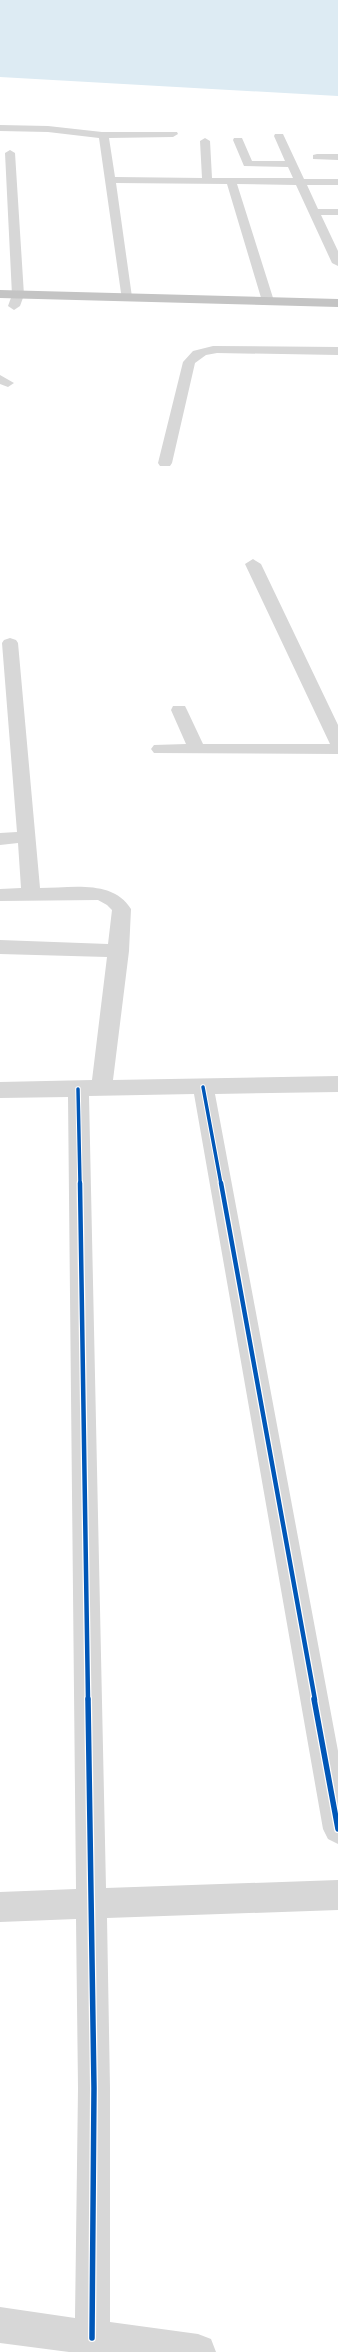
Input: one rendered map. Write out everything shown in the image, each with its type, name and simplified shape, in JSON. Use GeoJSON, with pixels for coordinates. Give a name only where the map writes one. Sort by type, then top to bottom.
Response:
{"type":"FeatureCollection","features":[{"type":"Feature","properties":{"kind":"highway"},"geometry":{"type":"LineString","coordinates":[[0,294],[16,300],[338,313]]}},
{"type":"Feature","properties":{"kind":"highway"},"geometry":{"type":"LineString","coordinates":[[0,306],[16,300],[126,297],[338,303]]}},
{"type":"Feature","properties":{"kind":"street"},"geometry":{"type":"LineString","coordinates":[[0,128],[48,129],[102,135],[173,134]]}},
{"type":"Feature","properties":{"kind":"street"},"geometry":{"type":"LineString","coordinates":[[102,135],[104,137],[126,297]]}},
{"type":"Feature","properties":{"kind":"street"},"geometry":{"type":"LineString","coordinates":[[279,136],[338,263]]}},
{"type":"Feature","properties":{"kind":"street"},"geometry":{"type":"LineString","coordinates":[[238,140],[248,164],[292,164]]}},
{"type":"Feature","properties":{"kind":"street"},"geometry":{"type":"LineString","coordinates":[[205,141],[207,181]]}},
{"type":"Feature","properties":{"kind":"street"},"geometry":{"type":"LineString","coordinates":[[10,153],[16,300]]}},
{"type":"Feature","properties":{"kind":"street"},"geometry":{"type":"LineString","coordinates":[[317,157],[338,157]]}},
{"type":"Feature","properties":{"kind":"street"},"geometry":{"type":"LineString","coordinates":[[110,180],[338,182]]}},
{"type":"Feature","properties":{"kind":"street"},"geometry":{"type":"LineString","coordinates":[[231,181],[268,301]]}},
{"type":"Feature","properties":{"kind":"street"},"geometry":{"type":"LineString","coordinates":[[0,208],[13,209]]}},
{"type":"Feature","properties":{"kind":"street"},"geometry":{"type":"LineString","coordinates":[[314,212],[338,212]]}},
{"type":"Feature","properties":{"kind":"street"},"geometry":{"type":"LineString","coordinates":[[165,463],[189,362],[194,355],[203,351],[217,349],[338,351]]}},
{"type":"Feature","properties":{"kind":"street"},"geometry":{"type":"LineString","coordinates":[[253,564],[338,743]]}},
{"type":"Feature","properties":{"kind":"street"},"geometry":{"type":"LineString","coordinates":[[10,643],[8,705],[31,895]]}},
{"type":"Feature","properties":{"kind":"street"},"geometry":{"type":"LineString","coordinates":[[179,710],[197,749]]}},
{"type":"Feature","properties":{"kind":"street"},"geometry":{"type":"LineString","coordinates":[[160,749],[338,749]]}},
{"type":"Feature","properties":{"kind":"street"},"geometry":{"type":"LineString","coordinates":[[0,839],[25,837]]}},
{"type":"Feature","properties":{"kind":"street"},"geometry":{"type":"LineString","coordinates":[[0,895],[100,894],[114,900],[122,909],[119,951],[90,1089],[91,1904],[94,2088],[92,2338]]}},
{"type":"Feature","properties":{"kind":"street"},"geometry":{"type":"LineString","coordinates":[[0,947],[119,951]]}},
{"type":"Feature","properties":{"kind":"street"},"geometry":{"type":"LineString","coordinates":[[0,1090],[338,1084]]}},
{"type":"Feature","properties":{"kind":"street"},"geometry":{"type":"LineString","coordinates":[[203,1087],[338,1829]]}},
{"type":"Feature","properties":{"kind":"street"},"geometry":{"type":"LineString","coordinates":[[0,1908],[338,1895]]}},
{"type":"Feature","properties":{"kind":"street"},"geometry":{"type":"LineString","coordinates":[[0,2325],[197,2352]]}},
{"type":"Feature","properties":{"kind":"shaded area"},"geometry":{"type":"Polygon","coordinates":[[[0,0],[338,0],[338,96],[0,77],[0,0]]]}},
{"type":"Feature","properties":{"kind":"cycle path"},"geometry":{"type":"LineString","coordinates":[[203,1087],[338,1829]]}},
{"type":"Feature","properties":{"kind":"cycle path"},"geometry":{"type":"LineString","coordinates":[[78,1089],[94,2088],[92,2338]]}}]}
